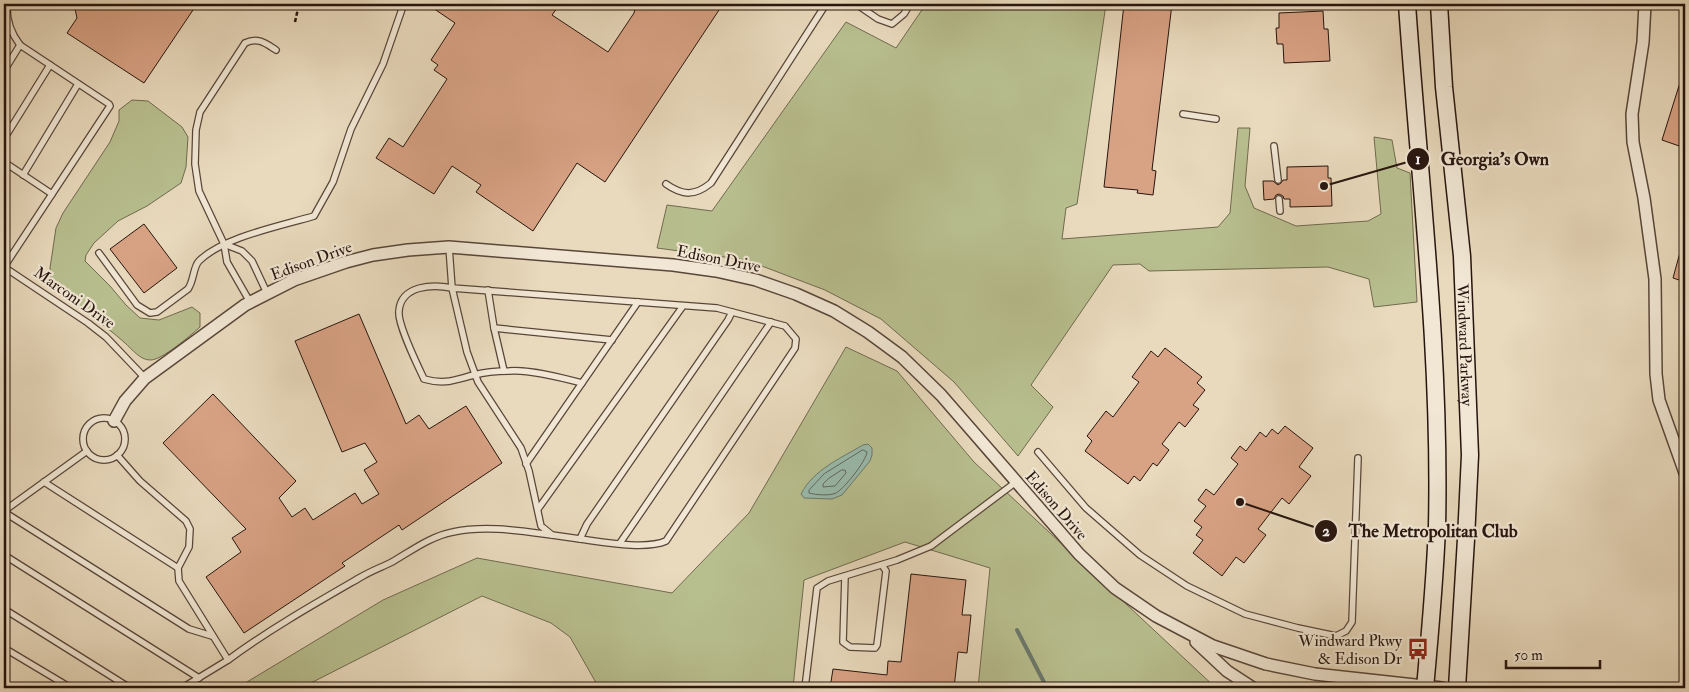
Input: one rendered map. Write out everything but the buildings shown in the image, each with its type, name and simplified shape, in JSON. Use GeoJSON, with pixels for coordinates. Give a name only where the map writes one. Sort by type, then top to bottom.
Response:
{"type":"FeatureCollection","features":[{"type":"Feature","properties":{"kind":"main road","name":"Windward Parkway"},"geometry":{"type":"LineString","coordinates":[[1407,4],[1430,309],[1437,454],[1437,526],[1425,688]]}},
{"type":"Feature","properties":{"kind":"main road","name":"Windward Parkway"},"geometry":{"type":"LineString","coordinates":[[1439,4],[1444,87],[1462,256],[1470,455],[1457,688]]}},
{"type":"Feature","properties":{"kind":"street"},"geometry":{"type":"LineString","coordinates":[[1645,4],[1643,42],[1632,114],[1633,142],[1644,198],[1655,279],[1656,374],[1659,400],[1685,468]]}},
{"type":"Feature","properties":{"kind":"street","name":"Edison Drive"},"geometry":{"type":"LineString","coordinates":[[114,421],[125,401],[145,378],[250,302],[294,280],[346,262],[408,250],[449,247],[682,266],[716,271],[756,280],[796,294],[834,311],[868,332],[902,357],[940,395],[1078,554],[1115,588],[1156,616],[1187,634],[1213,646],[1266,664],[1315,674],[1425,688],[1442,688]]}},
{"type":"Feature","properties":{"kind":"street","name":"Edison Drive"},"geometry":{"type":"LineString","coordinates":[[1187,634],[1227,671],[1252,688]]}},
{"type":"Feature","properties":{"kind":"lane"},"geometry":{"type":"LineString","coordinates":[[4,267],[110,106],[20,45],[8,20],[7,4]]}},
{"type":"Feature","properties":{"kind":"lane"},"geometry":{"type":"LineString","coordinates":[[99,253],[137,305],[150,313],[157,312],[188,289],[198,262],[224,244],[314,216],[332,182],[350,129],[383,64],[402,9],[398,4]]}},
{"type":"Feature","properties":{"kind":"lane"},"geometry":{"type":"LineString","coordinates":[[666,184],[673,190],[686,193],[700,192],[711,183],[826,4]]}},
{"type":"Feature","properties":{"kind":"lane"},"geometry":{"type":"LineString","coordinates":[[856,4],[878,19],[892,24],[904,14],[910,4]]}},
{"type":"Feature","properties":{"kind":"lane"},"geometry":{"type":"LineString","coordinates":[[866,11],[871,4]]}},
{"type":"Feature","properties":{"kind":"lane"},"geometry":{"type":"LineString","coordinates":[[250,302],[227,262],[224,244],[202,198],[195,164],[197,121],[200,112],[245,43],[253,40],[261,41],[276,50]]}},
{"type":"Feature","properties":{"kind":"lane"},"geometry":{"type":"LineString","coordinates":[[4,71],[20,45]]}},
{"type":"Feature","properties":{"kind":"lane"},"geometry":{"type":"LineString","coordinates":[[4,139],[50,65]]}},
{"type":"Feature","properties":{"kind":"lane"},"geometry":{"type":"LineString","coordinates":[[23,175],[78,84]]}},
{"type":"Feature","properties":{"kind":"lane"},"geometry":{"type":"LineString","coordinates":[[1183,114],[1216,119]]}},
{"type":"Feature","properties":{"kind":"lane"},"geometry":{"type":"LineString","coordinates":[[1274,146],[1278,180]]}},
{"type":"Feature","properties":{"kind":"lane"},"geometry":{"type":"LineString","coordinates":[[4,162],[52,194]]}},
{"type":"Feature","properties":{"kind":"lane"},"geometry":{"type":"LineString","coordinates":[[1279,199],[1280,211]]}},
{"type":"Feature","properties":{"kind":"lane"},"geometry":{"type":"LineString","coordinates":[[224,244],[242,251],[252,261],[267,293]]}},
{"type":"Feature","properties":{"kind":"lane"},"geometry":{"type":"LineString","coordinates":[[449,247],[452,288],[467,352],[478,382],[521,448],[541,526],[552,535]]}},
{"type":"Feature","properties":{"kind":"lane","name":"Marconi Drive"},"geometry":{"type":"LineString","coordinates":[[4,267],[106,337],[145,378]]}},
{"type":"Feature","properties":{"kind":"lane"},"geometry":{"type":"LineString","coordinates":[[182,688],[228,660],[248,645],[362,576],[392,562],[415,547],[452,532],[478,529],[515,530],[620,543],[658,545],[666,541],[795,348],[796,339],[785,326],[718,308],[429,285],[417,288],[404,297],[398,311],[401,324],[424,379],[450,383],[476,375],[511,370],[555,376],[582,383]]}},
{"type":"Feature","properties":{"kind":"lane"},"geometry":{"type":"LineString","coordinates":[[488,290],[504,371]]}},
{"type":"Feature","properties":{"kind":"lane"},"geometry":{"type":"LineString","coordinates":[[526,464],[638,302]]}},
{"type":"Feature","properties":{"kind":"lane"},"geometry":{"type":"LineString","coordinates":[[538,509],[683,306]]}},
{"type":"Feature","properties":{"kind":"lane"},"geometry":{"type":"LineString","coordinates":[[580,539],[587,524],[732,312]]}},
{"type":"Feature","properties":{"kind":"lane"},"geometry":{"type":"LineString","coordinates":[[620,543],[771,322]]}},
{"type":"Feature","properties":{"kind":"lane"},"geometry":{"type":"LineString","coordinates":[[494,328],[612,340]]}},
{"type":"Feature","properties":{"kind":"lane"},"geometry":{"type":"LineString","coordinates":[[105,418],[114,421],[122,428],[125,435],[123,448],[117,455],[107,460],[94,458],[87,451],[83,441],[87,427],[98,419],[105,418]]}},
{"type":"Feature","properties":{"kind":"lane"},"geometry":{"type":"LineString","coordinates":[[87,451],[4,512],[189,629],[212,636]]}},
{"type":"Feature","properties":{"kind":"lane"},"geometry":{"type":"LineString","coordinates":[[1038,452],[1086,508],[1140,555],[1187,586],[1245,614],[1336,636],[1346,631],[1352,622],[1358,458]]}},
{"type":"Feature","properties":{"kind":"lane"},"geometry":{"type":"LineString","coordinates":[[117,455],[140,481],[186,521],[190,528],[189,547],[178,568],[179,581],[228,660]]}},
{"type":"Feature","properties":{"kind":"lane"},"geometry":{"type":"LineString","coordinates":[[44,482],[178,568]]}},
{"type":"Feature","properties":{"kind":"lane"},"geometry":{"type":"LineString","coordinates":[[805,688],[817,588],[828,581],[882,565],[931,546],[1016,482]]}},
{"type":"Feature","properties":{"kind":"lane"},"geometry":{"type":"LineString","coordinates":[[4,556],[199,678]]}},
{"type":"Feature","properties":{"kind":"lane"},"geometry":{"type":"LineString","coordinates":[[845,576],[843,642],[850,647],[875,648],[877,645],[886,570],[882,565]]}},
{"type":"Feature","properties":{"kind":"lane"},"geometry":{"type":"LineString","coordinates":[[4,609],[130,688]]}},
{"type":"Feature","properties":{"kind":"lane"},"geometry":{"type":"LineString","coordinates":[[4,648],[71,688]]}},
{"type":"Feature","properties":{"kind":"path"},"geometry":{"type":"LineString","coordinates":[[295,22],[299,4]]}},
{"type":"Feature","properties":{"kind":"green space"},"geometry":{"type":"Polygon","coordinates":[[[926,4],[1106,4],[1077,204],[1066,208],[1062,239],[1218,227],[1230,213],[1238,128],[1250,128],[1245,186],[1254,208],[1296,226],[1368,221],[1381,214],[1374,137],[1392,140],[1397,168],[1410,173],[1417,302],[1374,307],[1369,279],[1328,267],[1149,271],[1140,264],[1113,265],[1031,385],[1053,407],[1018,456],[954,382],[881,319],[825,290],[746,260],[657,248],[667,205],[712,211],[846,22],[896,48],[926,4]]]}},
{"type":"Feature","properties":{"kind":"green space"},"geometry":{"type":"Polygon","coordinates":[[[132,100],[148,101],[182,127],[188,137],[186,167],[181,183],[147,206],[118,221],[94,243],[86,255],[85,261],[140,318],[159,320],[192,307],[200,313],[200,327],[168,352],[150,360],[140,356],[52,286],[50,268],[56,228],[63,213],[110,142],[119,121],[119,110],[132,100]]]}},
{"type":"Feature","properties":{"kind":"green space"},"geometry":{"type":"Polygon","coordinates":[[[846,347],[897,371],[974,462],[1216,688],[978,688],[990,568],[905,542],[804,580],[793,688],[599,688],[570,637],[551,623],[482,596],[301,688],[237,688],[383,600],[477,558],[672,593],[749,513],[846,347]]]}},
{"type":"Feature","properties":{"kind":"water"},"geometry":{"type":"Polygon","coordinates":[[[868,444],[872,448],[870,461],[842,495],[832,499],[804,498],[801,494],[820,471],[863,445],[868,444]]]}},
{"type":"Feature","properties":{"kind":"waterway"},"geometry":{"type":"LineString","coordinates":[[1017,630],[1047,688]]}},
{"type":"Feature","properties":{"kind":"place","name":"Georgia's Own"},"geometry":{"type":"Point","coordinates":[1324,186]}},
{"type":"Feature","properties":{"kind":"place","name":"The Metropolitan Club"},"geometry":{"type":"Point","coordinates":[1240,502]}},
{"type":"Feature","properties":{"kind":"place","name":"Windward Pkwy & Edison Dr"},"geometry":{"type":"Point","coordinates":[1418,649]}}]}
